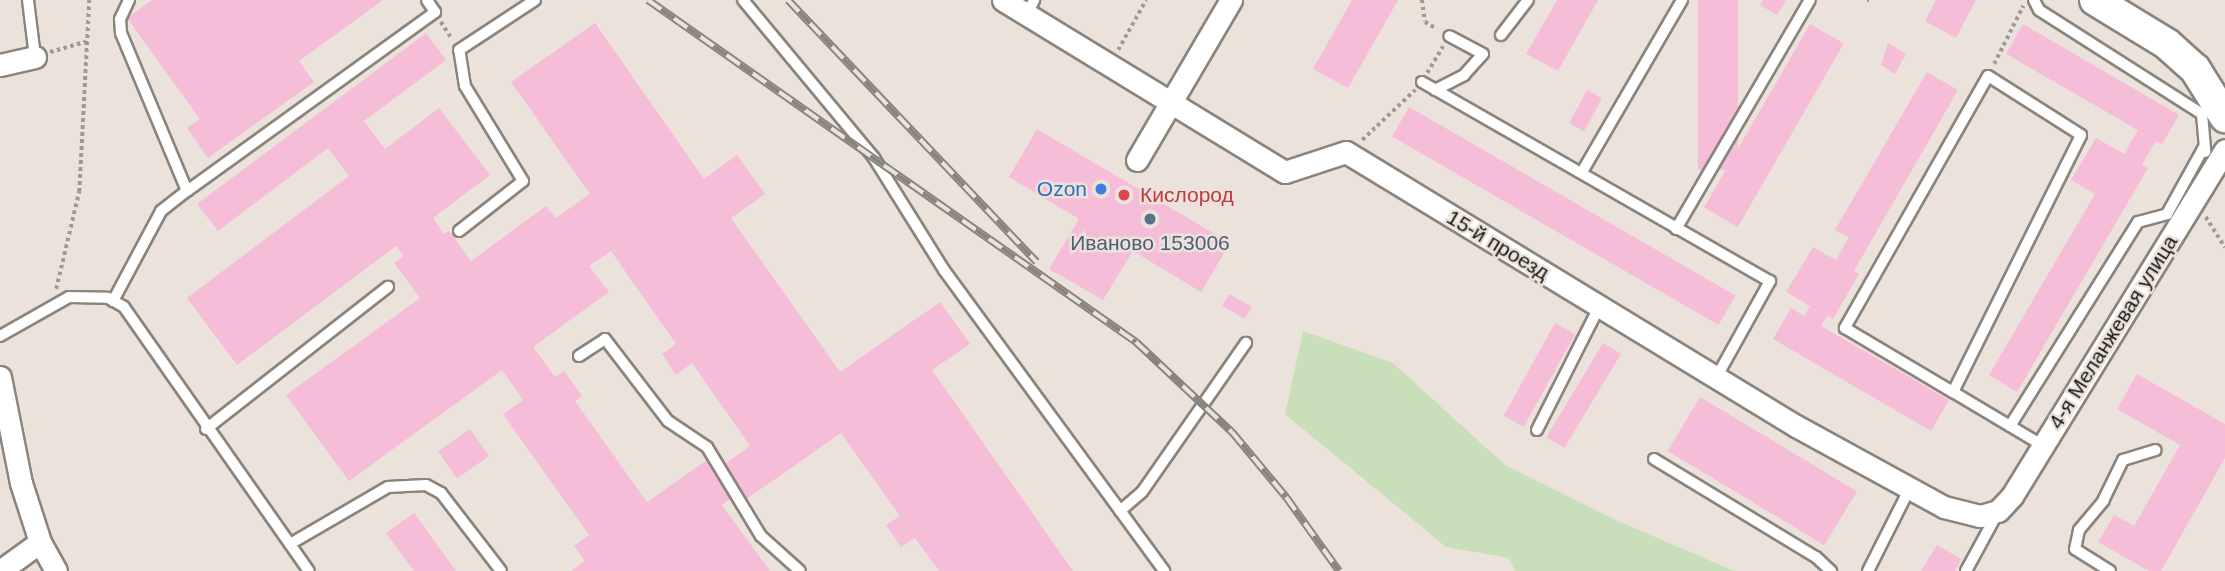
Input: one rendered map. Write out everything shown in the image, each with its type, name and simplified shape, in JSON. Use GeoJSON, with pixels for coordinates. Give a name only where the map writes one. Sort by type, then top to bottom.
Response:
{"type":"FeatureCollection","features":[{"type":"Feature","properties":{"kind":"main road"},"geometry":{"type":"LineString","coordinates":[[2095,0],[2186,60],[2225,117]]}},
{"type":"Feature","properties":{"kind":"street"},"geometry":{"type":"LineString","coordinates":[[1003,0],[1030,7],[1109,65],[1285,172],[1346,152]]}},
{"type":"Feature","properties":{"kind":"street"},"geometry":{"type":"LineString","coordinates":[[1137,160],[1231,0]]}},
{"type":"Feature","properties":{"kind":"street"},"geometry":{"type":"LineString","coordinates":[[0,65],[35,57]]}},
{"type":"Feature","properties":{"kind":"street","name":"4-я Меланжевая улица"},"geometry":{"type":"LineString","coordinates":[[1998,510],[2210,179],[2214,149]]}},
{"type":"Feature","properties":{"kind":"street","name":"15-й проезд"},"geometry":{"type":"LineString","coordinates":[[1346,152],[1716,378],[1944,507],[1980,516],[1998,510]]}},
{"type":"Feature","properties":{"kind":"street"},"geometry":{"type":"LineString","coordinates":[[0,377],[21,483],[40,542],[56,571]]}},
{"type":"Feature","properties":{"kind":"street"},"geometry":{"type":"LineString","coordinates":[[0,571],[40,542]]}},
{"type":"Feature","properties":{"kind":"lane"},"geometry":{"type":"LineString","coordinates":[[28,0],[35,57]]}},
{"type":"Feature","properties":{"kind":"lane"},"geometry":{"type":"LineString","coordinates":[[129,0],[120,19],[121,33],[187,191]]}},
{"type":"Feature","properties":{"kind":"lane"},"geometry":{"type":"LineString","coordinates":[[113,301],[161,211],[435,12],[427,0]]}},
{"type":"Feature","properties":{"kind":"lane"},"geometry":{"type":"LineString","coordinates":[[459,231],[523,181],[465,86],[459,50],[535,0]]}},
{"type":"Feature","properties":{"kind":"lane"},"geometry":{"type":"LineString","coordinates":[[743,0],[874,158],[944,270],[1164,571]]}},
{"type":"Feature","properties":{"kind":"lane"},"geometry":{"type":"LineString","coordinates":[[1500,35],[1528,0]]}},
{"type":"Feature","properties":{"kind":"lane"},"geometry":{"type":"LineString","coordinates":[[1582,172],[1682,0]]}},
{"type":"Feature","properties":{"kind":"lane"},"geometry":{"type":"LineString","coordinates":[[1676,229],[1810,0]]}},
{"type":"Feature","properties":{"kind":"lane"},"geometry":{"type":"LineString","coordinates":[[2010,426],[2138,222],[2167,214],[2214,149],[2202,114],[2039,10],[2035,0]]}},
{"type":"Feature","properties":{"kind":"lane"},"geometry":{"type":"LineString","coordinates":[[1436,90],[1464,75],[1483,54],[1449,36]]}},
{"type":"Feature","properties":{"kind":"lane"},"geometry":{"type":"LineString","coordinates":[[1953,392],[2081,135],[1988,76],[1845,328],[2042,445]]}},
{"type":"Feature","properties":{"kind":"lane"},"geometry":{"type":"LineString","coordinates":[[1422,82],[1770,281],[1716,378]]}},
{"type":"Feature","properties":{"kind":"lane"},"geometry":{"type":"LineString","coordinates":[[206,429],[388,287]]}},
{"type":"Feature","properties":{"kind":"lane"},"geometry":{"type":"LineString","coordinates":[[0,336],[69,297],[113,301],[124,307],[206,429],[309,571]]}},
{"type":"Feature","properties":{"kind":"lane"},"geometry":{"type":"LineString","coordinates":[[1537,430],[1599,306]]}},
{"type":"Feature","properties":{"kind":"lane"},"geometry":{"type":"LineString","coordinates":[[579,356],[605,339],[668,421],[707,447],[761,536],[800,571]]}},
{"type":"Feature","properties":{"kind":"lane"},"geometry":{"type":"LineString","coordinates":[[1119,510],[1142,492],[1246,343]]}},
{"type":"Feature","properties":{"kind":"lane"},"geometry":{"type":"LineString","coordinates":[[2109,571],[2075,549],[2079,530],[2103,501],[2123,460],[2156,450]]}},
{"type":"Feature","properties":{"kind":"lane"},"geometry":{"type":"LineString","coordinates":[[1654,459],[1815,557],[1831,571]]}},
{"type":"Feature","properties":{"kind":"lane"},"geometry":{"type":"LineString","coordinates":[[290,544],[388,487],[426,485],[441,493],[501,571]]}},
{"type":"Feature","properties":{"kind":"lane"},"geometry":{"type":"LineString","coordinates":[[1868,571],[1910,488]]}},
{"type":"Feature","properties":{"kind":"lane"},"geometry":{"type":"LineString","coordinates":[[1966,571],[1998,510]]}},
{"type":"Feature","properties":{"kind":"path"},"geometry":{"type":"LineString","coordinates":[[52,306],[79,192],[89,0]]}},
{"type":"Feature","properties":{"kind":"path"},"geometry":{"type":"LineString","coordinates":[[1109,65],[1146,0]]}},
{"type":"Feature","properties":{"kind":"path"},"geometry":{"type":"LineString","coordinates":[[1346,152],[1381,127],[1422,82],[1449,36],[1425,22],[1422,0]]}},
{"type":"Feature","properties":{"kind":"path"},"geometry":{"type":"LineString","coordinates":[[1988,76],[2026,0]]}},
{"type":"Feature","properties":{"kind":"path"},"geometry":{"type":"LineString","coordinates":[[435,12],[459,50]]}},
{"type":"Feature","properties":{"kind":"path"},"geometry":{"type":"LineString","coordinates":[[35,57],[86,42]]}},
{"type":"Feature","properties":{"kind":"path"},"geometry":{"type":"LineString","coordinates":[[2196,200],[2225,248]]}},
{"type":"Feature","properties":{"kind":"green space"},"geometry":{"type":"Polygon","coordinates":[[[1303,331],[1393,363],[1505,465],[1618,521],[1734,571],[1515,571],[1509,558],[1446,547],[1285,414],[1303,331]]]}},
{"type":"Feature","properties":{"kind":"building"},"geometry":{"type":"Polygon","coordinates":[[[152,0],[383,0],[299,61],[314,82],[208,158],[187,128],[200,119],[127,18],[152,0]]]}},
{"type":"Feature","properties":{"kind":"building"},"geometry":{"type":"Polygon","coordinates":[[[1352,0],[1398,0],[1348,88],[1313,69],[1352,0]]]}},
{"type":"Feature","properties":{"kind":"building"},"geometry":{"type":"Polygon","coordinates":[[[1557,0],[1598,0],[1558,71],[1526,54],[1557,0]]]}},
{"type":"Feature","properties":{"kind":"building"},"geometry":{"type":"Polygon","coordinates":[[[1698,0],[1738,0],[1738,170],[1698,170],[1698,0]]]}},
{"type":"Feature","properties":{"kind":"building"},"geometry":{"type":"Polygon","coordinates":[[[1763,0],[1786,1],[1777,15],[1760,5],[1763,0]]]}},
{"type":"Feature","properties":{"kind":"building"},"geometry":{"type":"Polygon","coordinates":[[[1936,0],[1976,0],[1956,38],[1925,21],[1936,0]]]}},
{"type":"Feature","properties":{"kind":"building"},"geometry":{"type":"Polygon","coordinates":[[[595,23],[704,179],[737,155],[765,194],[731,218],[840,372],[940,302],[970,344],[932,370],[1073,571],[939,571],[915,538],[901,547],[886,525],[900,516],[841,433],[745,500],[722,466],[750,446],[692,363],[676,375],[662,354],[676,344],[611,251],[589,266],[609,292],[533,347],[555,377],[564,371],[582,396],[575,401],[647,502],[707,460],[733,497],[722,505],[770,571],[571,571],[585,561],[574,546],[589,535],[503,414],[523,400],[502,370],[349,481],[286,395],[420,298],[394,263],[404,256],[396,246],[237,365],[187,298],[349,176],[328,148],[218,231],[197,204],[426,33],[446,60],[364,121],[385,149],[439,108],[490,175],[433,218],[444,234],[449,231],[471,261],[546,206],[556,218],[590,194],[511,82],[595,23]]]}},
{"type":"Feature","properties":{"kind":"building"},"geometry":{"type":"Polygon","coordinates":[[[1810,24],[1844,44],[1738,227],[1704,208],[1810,24]]]}},
{"type":"Feature","properties":{"kind":"building"},"geometry":{"type":"Polygon","coordinates":[[[2023,24],[2179,115],[2162,144],[2156,141],[2142,164],[2148,168],[2017,392],[1989,375],[2095,194],[2071,180],[2096,138],[2124,154],[2138,130],[2006,54],[2023,24]]]}},
{"type":"Feature","properties":{"kind":"building"},"geometry":{"type":"Polygon","coordinates":[[[1888,43],[1906,54],[1895,74],[1881,65],[1888,43]]]}},
{"type":"Feature","properties":{"kind":"building"},"geometry":{"type":"Polygon","coordinates":[[[1927,72],[1958,90],[1854,271],[1859,274],[1833,319],[1827,316],[1821,326],[1949,400],[1931,431],[1773,339],[1791,308],[1804,316],[1810,306],[1786,292],[1813,247],[1836,260],[1849,237],[1835,230],[1927,72]]]}},
{"type":"Feature","properties":{"kind":"building"},"geometry":{"type":"Polygon","coordinates":[[[1587,90],[1602,98],[1584,132],[1569,124],[1587,90]]]}},
{"type":"Feature","properties":{"kind":"building"},"geometry":{"type":"Polygon","coordinates":[[[1409,107],[1735,296],[1718,325],[1392,136],[1409,107]]]}},
{"type":"Feature","properties":{"kind":"building"},"geometry":{"type":"Polygon","coordinates":[[[1037,129],[1230,243],[1201,292],[1133,251],[1103,300],[1049,269],[1079,219],[1009,177],[1037,129]]]}},
{"type":"Feature","properties":{"kind":"building"},"geometry":{"type":"Polygon","coordinates":[[[1229,294],[1252,307],[1245,319],[1222,306],[1229,294]]]}},
{"type":"Feature","properties":{"kind":"building"},"geometry":{"type":"Polygon","coordinates":[[[1555,323],[1575,334],[1524,427],[1504,416],[1555,323]]]}},
{"type":"Feature","properties":{"kind":"building"},"geometry":{"type":"Polygon","coordinates":[[[1603,343],[1621,354],[1564,448],[1546,437],[1603,343]]]}},
{"type":"Feature","properties":{"kind":"building"},"geometry":{"type":"Polygon","coordinates":[[[2137,374],[2225,424],[2225,458],[2161,571],[2149,571],[2098,542],[2114,515],[2134,526],[2180,445],[2117,409],[2137,374]]]}},
{"type":"Feature","properties":{"kind":"building"},"geometry":{"type":"Polygon","coordinates":[[[1700,397],[1857,491],[1824,545],[1668,451],[1700,397]]]}},
{"type":"Feature","properties":{"kind":"building"},"geometry":{"type":"Polygon","coordinates":[[[470,429],[489,456],[457,478],[438,451],[470,429]]]}},
{"type":"Feature","properties":{"kind":"building"},"geometry":{"type":"Polygon","coordinates":[[[414,513],[456,571],[414,571],[386,533],[414,513]]]}},
{"type":"Feature","properties":{"kind":"building"},"geometry":{"type":"Polygon","coordinates":[[[1937,545],[1961,559],[1955,571],[1921,571],[1937,545]]]}},
{"type":"Feature","properties":{"kind":"railway"},"geometry":{"type":"LineString","coordinates":[[648,0],[1136,342],[1232,432],[1286,497],[1339,571]]}},
{"type":"Feature","properties":{"kind":"railway"},"geometry":{"type":"LineString","coordinates":[[788,0],[1037,262]]}},
{"type":"Feature","properties":{"kind":"place","name":"Ozon"},"geometry":{"type":"Point","coordinates":[1101,189]}},
{"type":"Feature","properties":{"kind":"place","name":"Кислород"},"geometry":{"type":"Point","coordinates":[1124,195]}},
{"type":"Feature","properties":{"kind":"place","name":"Иваново 153006"},"geometry":{"type":"Point","coordinates":[1150,219]}}]}
